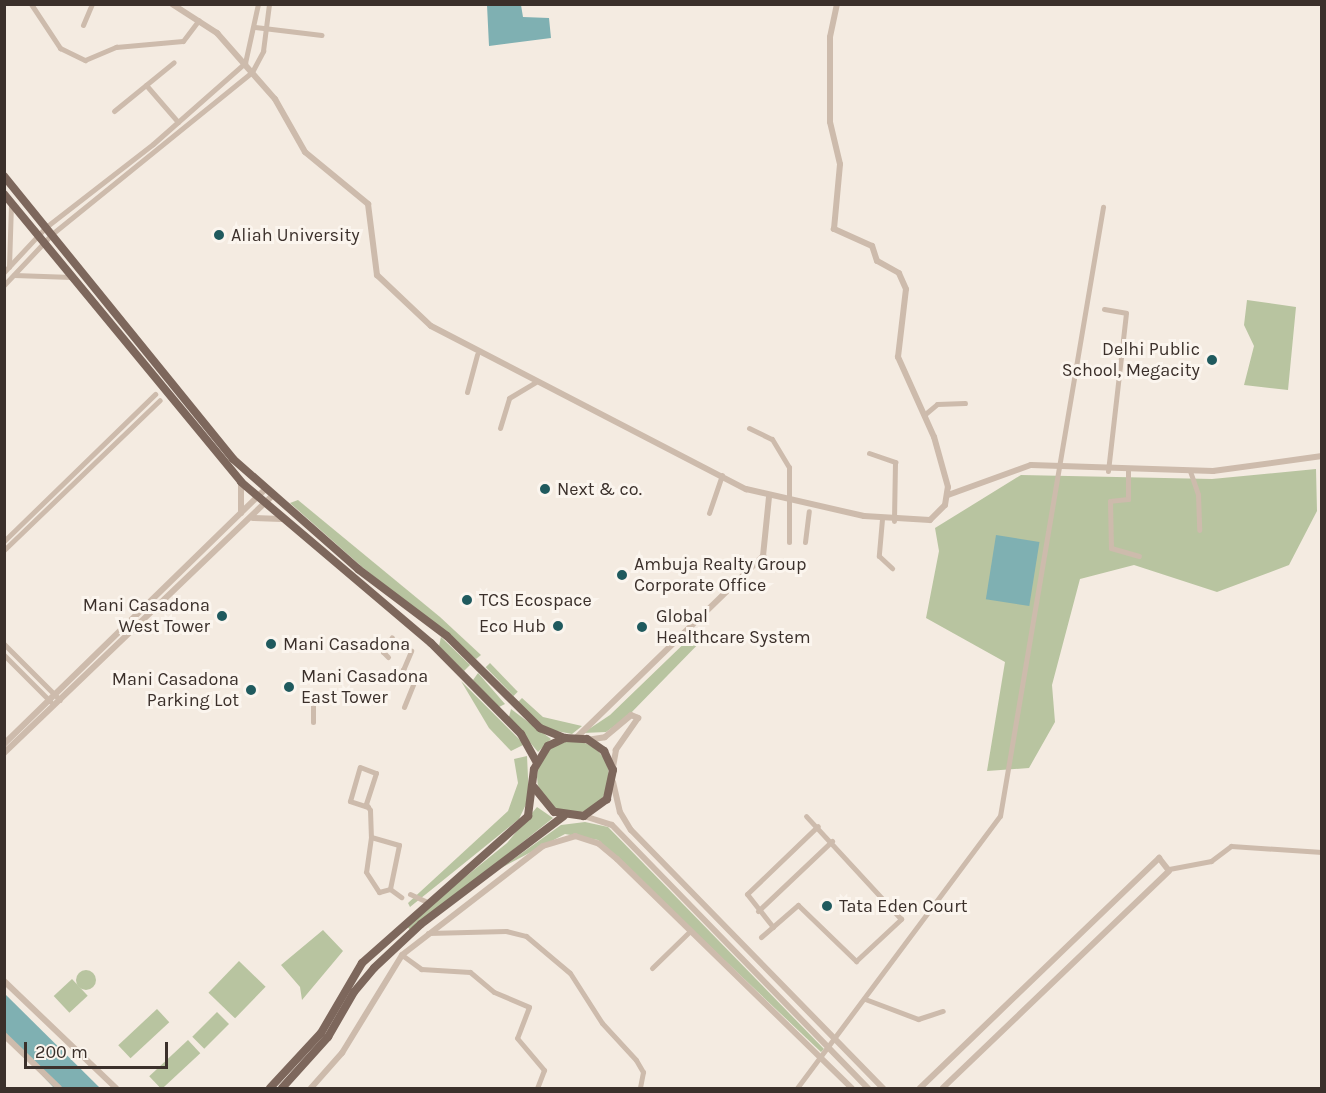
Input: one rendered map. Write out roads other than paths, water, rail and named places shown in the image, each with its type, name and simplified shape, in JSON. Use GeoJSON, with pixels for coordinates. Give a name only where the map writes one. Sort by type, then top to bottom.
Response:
{"type":"FeatureCollection","features":[{"type":"Feature","properties":{"kind":"main road"},"geometry":{"type":"LineString","coordinates":[[4,176],[233,459],[272,496],[447,636],[540,728],[565,738]]}},
{"type":"Feature","properties":{"kind":"main road"},"geometry":{"type":"LineString","coordinates":[[4,194],[241,482],[431,644],[521,734],[536,761],[534,804],[517,829],[427,902],[362,963],[301,1056],[270,1089]]}},
{"type":"Feature","properties":{"kind":"main road"},"geometry":{"type":"LineString","coordinates":[[534,787],[545,805],[564,816],[584,816],[600,806],[613,782],[613,770],[604,751],[587,740],[577,737],[565,738],[548,746],[536,761]]}},
{"type":"Feature","properties":{"kind":"main road"},"geometry":{"type":"LineString","coordinates":[[282,1089],[310,1060],[374,968],[421,924],[564,816]]}},
{"type":"Feature","properties":{"kind":"street"},"geometry":{"type":"LineString","coordinates":[[31,4],[60,48],[85,60],[122,46],[183,41],[199,20]]}},
{"type":"Feature","properties":{"kind":"street"},"geometry":{"type":"LineString","coordinates":[[83,25],[92,4]]}},
{"type":"Feature","properties":{"kind":"street"},"geometry":{"type":"LineString","coordinates":[[172,4],[217,33],[252,72],[305,152],[368,204],[375,270],[388,291],[422,320],[477,354],[722,476],[769,497],[810,507],[882,519],[930,520],[941,512],[948,495],[924,415],[898,357],[906,301],[900,274],[877,261],[872,246],[834,230],[840,164],[830,126],[830,37],[837,4]]}},
{"type":"Feature","properties":{"kind":"street"},"geometry":{"type":"LineString","coordinates":[[4,272],[245,63],[255,27],[258,4]]}},
{"type":"Feature","properties":{"kind":"street"},"geometry":{"type":"LineString","coordinates":[[4,285],[49,231],[252,72],[266,29],[269,4]]}},
{"type":"Feature","properties":{"kind":"street"},"geometry":{"type":"LineString","coordinates":[[255,27],[322,35]]}},
{"type":"Feature","properties":{"kind":"street"},"geometry":{"type":"LineString","coordinates":[[114,111],[174,62]]}},
{"type":"Feature","properties":{"kind":"street"},"geometry":{"type":"LineString","coordinates":[[146,85],[178,122]]}},
{"type":"Feature","properties":{"kind":"street"},"geometry":{"type":"LineString","coordinates":[[9,267],[11,201]]}},
{"type":"Feature","properties":{"kind":"street"},"geometry":{"type":"LineString","coordinates":[[797,1089],[1000,816],[1103,207]]}},
{"type":"Feature","properties":{"kind":"street"},"geometry":{"type":"LineString","coordinates":[[14,274],[72,276]]}},
{"type":"Feature","properties":{"kind":"street"},"geometry":{"type":"LineString","coordinates":[[1104,309],[1126,313],[1108,471]]}},
{"type":"Feature","properties":{"kind":"street"},"geometry":{"type":"LineString","coordinates":[[467,393],[477,354]]}},
{"type":"Feature","properties":{"kind":"street"},"geometry":{"type":"LineString","coordinates":[[500,428],[509,398],[531,380]]}},
{"type":"Feature","properties":{"kind":"street"},"geometry":{"type":"LineString","coordinates":[[4,541],[155,394]]}},
{"type":"Feature","properties":{"kind":"street"},"geometry":{"type":"LineString","coordinates":[[4,550],[160,400]]}},
{"type":"Feature","properties":{"kind":"street"},"geometry":{"type":"LineString","coordinates":[[924,415],[937,404],[965,403]]}},
{"type":"Feature","properties":{"kind":"street"},"geometry":{"type":"LineString","coordinates":[[749,428],[772,439],[781,452],[792,481],[788,501],[789,542]]}},
{"type":"Feature","properties":{"kind":"street"},"geometry":{"type":"LineString","coordinates":[[869,453],[896,465],[894,520]]}},
{"type":"Feature","properties":{"kind":"street"},"geometry":{"type":"LineString","coordinates":[[948,495],[1017,468],[1060,464],[1108,471],[1190,471],[1322,456]]}},
{"type":"Feature","properties":{"kind":"street"},"geometry":{"type":"LineString","coordinates":[[1128,471],[1128,499],[1110,501],[1111,548],[1139,556]]}},
{"type":"Feature","properties":{"kind":"street"},"geometry":{"type":"LineString","coordinates":[[1190,471],[1198,494],[1198,530]]}},
{"type":"Feature","properties":{"kind":"street"},"geometry":{"type":"LineString","coordinates":[[709,513],[722,476]]}},
{"type":"Feature","properties":{"kind":"street"},"geometry":{"type":"LineString","coordinates":[[241,482],[241,513]]}},
{"type":"Feature","properties":{"kind":"street"},"geometry":{"type":"LineString","coordinates":[[4,744],[265,489]]}},
{"type":"Feature","properties":{"kind":"street"},"geometry":{"type":"LineString","coordinates":[[4,753],[272,496]]}},
{"type":"Feature","properties":{"kind":"street"},"geometry":{"type":"LineString","coordinates":[[577,737],[763,556],[769,497]]}},
{"type":"Feature","properties":{"kind":"street"},"geometry":{"type":"LineString","coordinates":[[805,542],[810,507]]}},
{"type":"Feature","properties":{"kind":"street"},"geometry":{"type":"LineString","coordinates":[[250,519],[282,519]]}},
{"type":"Feature","properties":{"kind":"street"},"geometry":{"type":"LineString","coordinates":[[882,519],[879,556],[892,568]]}},
{"type":"Feature","properties":{"kind":"street"},"geometry":{"type":"LineString","coordinates":[[388,657],[383,652],[392,637]]}},
{"type":"Feature","properties":{"kind":"street"},"geometry":{"type":"LineString","coordinates":[[4,644],[54,694],[57,703]]}},
{"type":"Feature","properties":{"kind":"street"},"geometry":{"type":"LineString","coordinates":[[405,707],[414,680],[403,669],[411,651]]}},
{"type":"Feature","properties":{"kind":"street"},"geometry":{"type":"LineString","coordinates":[[4,655],[49,699],[57,703]]}},
{"type":"Feature","properties":{"kind":"street"},"geometry":{"type":"LineString","coordinates":[[313,700],[313,722]]}},
{"type":"Feature","properties":{"kind":"street"},"geometry":{"type":"LineString","coordinates":[[587,740],[604,737],[631,716],[638,718],[616,750],[613,770]]}},
{"type":"Feature","properties":{"kind":"street"},"geometry":{"type":"LineString","coordinates":[[368,807],[350,801],[360,767],[376,773],[368,807],[371,837],[366,872],[379,892],[390,889]]}},
{"type":"Feature","properties":{"kind":"street"},"geometry":{"type":"LineString","coordinates":[[613,782],[620,812],[631,830],[883,1089]]}},
{"type":"Feature","properties":{"kind":"street"},"geometry":{"type":"LineString","coordinates":[[584,816],[612,825],[868,1089]]}},
{"type":"Feature","properties":{"kind":"street"},"geometry":{"type":"LineString","coordinates":[[761,937],[799,905],[856,961],[900,920],[832,841],[806,816]]}},
{"type":"Feature","properties":{"kind":"street"},"geometry":{"type":"LineString","coordinates":[[773,927],[747,899],[748,892],[818,826]]}},
{"type":"Feature","properties":{"kind":"street"},"geometry":{"type":"LineString","coordinates":[[371,837],[399,845],[390,889]]}},
{"type":"Feature","properties":{"kind":"street"},"geometry":{"type":"LineString","coordinates":[[311,1089],[342,1053],[402,955],[426,933],[501,876],[559,838],[588,839],[617,859],[689,932],[852,1089]]}},
{"type":"Feature","properties":{"kind":"street"},"geometry":{"type":"LineString","coordinates":[[758,911],[832,841]]}},
{"type":"Feature","properties":{"kind":"street"},"geometry":{"type":"LineString","coordinates":[[943,1089],[1169,869],[1211,861],[1231,846],[1322,852]]}},
{"type":"Feature","properties":{"kind":"street"},"geometry":{"type":"LineString","coordinates":[[920,1089],[1158,857],[1169,869]]}},
{"type":"Feature","properties":{"kind":"street"},"geometry":{"type":"LineString","coordinates":[[495,867],[501,876]]}},
{"type":"Feature","properties":{"kind":"street"},"geometry":{"type":"LineString","coordinates":[[390,889],[401,897]]}},
{"type":"Feature","properties":{"kind":"street"},"geometry":{"type":"LineString","coordinates":[[410,894],[427,902]]}},
{"type":"Feature","properties":{"kind":"street"},"geometry":{"type":"LineString","coordinates":[[652,968],[689,932]]}},
{"type":"Feature","properties":{"kind":"street"},"geometry":{"type":"LineString","coordinates":[[426,933],[526,936],[570,973],[602,1023],[636,1060],[643,1072],[640,1089]]}},
{"type":"Feature","properties":{"kind":"street"},"geometry":{"type":"LineString","coordinates":[[402,955],[421,969],[470,972],[494,992],[528,1007],[517,1038],[544,1070],[537,1089]]}},
{"type":"Feature","properties":{"kind":"street"},"geometry":{"type":"LineString","coordinates":[[4,981],[116,1089]]}},
{"type":"Feature","properties":{"kind":"street"},"geometry":{"type":"LineString","coordinates":[[864,999],[885,1011],[918,1019],[944,1011]]}},
{"type":"Feature","properties":{"kind":"street"},"geometry":{"type":"LineString","coordinates":[[4,1035],[59,1089]]}},
{"type":"Feature","properties":{"kind":"water"},"geometry":{"type":"Polygon","coordinates":[[[487,5],[521,5],[523,17],[549,18],[551,38],[489,46],[487,5]]]}},
{"type":"Feature","properties":{"kind":"water"},"geometry":{"type":"Polygon","coordinates":[[[996,535],[1039,542],[1029,606],[986,599],[996,535]]]}},
{"type":"Feature","properties":{"kind":"water"},"geometry":{"type":"Polygon","coordinates":[[[4,993],[100,1088],[54,1088],[5,1036],[4,993]]]}},
{"type":"Feature","properties":{"kind":"place","name":"Aliah University"},"geometry":{"type":"Point","coordinates":[219,235]}},
{"type":"Feature","properties":{"kind":"place","name":"Delhi Public School, Megacity"},"geometry":{"type":"Point","coordinates":[1212,360]}},
{"type":"Feature","properties":{"kind":"place","name":"Next & co."},"geometry":{"type":"Point","coordinates":[545,489]}},
{"type":"Feature","properties":{"kind":"place","name":"Ambuja Realty Group Corporate Office"},"geometry":{"type":"Point","coordinates":[622,575]}},
{"type":"Feature","properties":{"kind":"place","name":"TCS Ecospace"},"geometry":{"type":"Point","coordinates":[467,600]}},
{"type":"Feature","properties":{"kind":"place","name":"Mani Casadona West Tower"},"geometry":{"type":"Point","coordinates":[222,616]}},
{"type":"Feature","properties":{"kind":"place","name":"Eco Hub"},"geometry":{"type":"Point","coordinates":[558,626]}},
{"type":"Feature","properties":{"kind":"place","name":"Global Healthcare System"},"geometry":{"type":"Point","coordinates":[642,627]}},
{"type":"Feature","properties":{"kind":"place","name":"Mani Casadona"},"geometry":{"type":"Point","coordinates":[271,644]}},
{"type":"Feature","properties":{"kind":"place","name":"Mani Casadona East Tower"},"geometry":{"type":"Point","coordinates":[289,687]}},
{"type":"Feature","properties":{"kind":"place","name":"Mani Casadona Parking Lot"},"geometry":{"type":"Point","coordinates":[251,690]}},
{"type":"Feature","properties":{"kind":"place","name":"Tata Eden Court"},"geometry":{"type":"Point","coordinates":[827,906]}}]}
